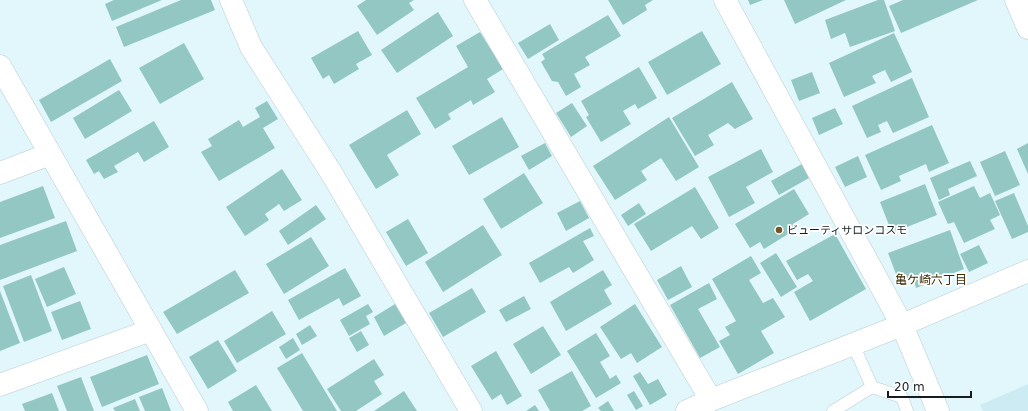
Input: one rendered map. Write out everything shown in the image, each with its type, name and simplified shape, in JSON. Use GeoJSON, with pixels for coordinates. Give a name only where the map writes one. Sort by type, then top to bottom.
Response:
{"type":"FeatureCollection","features":[{"type":"Feature","properties":{"kind":"street"},"geometry":{"type":"LineString","coordinates":[[230,0],[251,46],[332,174],[471,411]]}},
{"type":"Feature","properties":{"kind":"street"},"geometry":{"type":"LineString","coordinates":[[475,0],[712,400]]}},
{"type":"Feature","properties":{"kind":"street"},"geometry":{"type":"LineString","coordinates":[[725,0],[902,325],[938,411]]}},
{"type":"Feature","properties":{"kind":"street"},"geometry":{"type":"LineString","coordinates":[[1016,0],[1028,28]]}},
{"type":"Feature","properties":{"kind":"street"},"geometry":{"type":"LineString","coordinates":[[0,66],[197,411]]}},
{"type":"Feature","properties":{"kind":"street"},"geometry":{"type":"LineString","coordinates":[[0,174],[50,154]]}},
{"type":"Feature","properties":{"kind":"street"},"geometry":{"type":"LineString","coordinates":[[687,411],[902,325],[1028,271]]}},
{"type":"Feature","properties":{"kind":"street"},"geometry":{"type":"LineString","coordinates":[[0,385],[151,330]]}},
{"type":"Feature","properties":{"kind":"lane"},"geometry":{"type":"LineString","coordinates":[[853,344],[872,387],[902,397],[907,411]]}},
{"type":"Feature","properties":{"kind":"lane"},"geometry":{"type":"LineString","coordinates":[[832,411],[872,387]]}},
{"type":"Feature","properties":{"kind":"shaded area"},"geometry":{"type":"Polygon","coordinates":[[[1028,384],[1028,411],[983,411],[980,405],[1028,384]]]}},
{"type":"Feature","properties":{"kind":"building"},"geometry":{"type":"Polygon","coordinates":[[[114,0],[162,0],[112,21],[105,4],[114,0]]]}},
{"type":"Feature","properties":{"kind":"building"},"geometry":{"type":"Polygon","coordinates":[[[181,0],[211,0],[215,10],[124,47],[116,27],[181,0]]]}},
{"type":"Feature","properties":{"kind":"building"},"geometry":{"type":"Polygon","coordinates":[[[366,0],[414,0],[409,3],[414,10],[377,35],[357,6],[366,0]]]}},
{"type":"Feature","properties":{"kind":"building"},"geometry":{"type":"Polygon","coordinates":[[[608,0],[653,0],[645,5],[647,10],[623,25],[608,0]]]}},
{"type":"Feature","properties":{"kind":"building"},"geometry":{"type":"Polygon","coordinates":[[[748,0],[763,0],[750,5],[748,0]]]}},
{"type":"Feature","properties":{"kind":"building"},"geometry":{"type":"Polygon","coordinates":[[[784,0],[846,0],[795,24],[784,0]]]}},
{"type":"Feature","properties":{"kind":"building"},"geometry":{"type":"Polygon","coordinates":[[[878,0],[884,0],[895,31],[850,47],[845,33],[831,39],[825,20],[878,0]]]}},
{"type":"Feature","properties":{"kind":"building"},"geometry":{"type":"Polygon","coordinates":[[[903,0],[978,0],[901,33],[889,6],[903,0]]]}},
{"type":"Feature","properties":{"kind":"building"},"geometry":{"type":"Polygon","coordinates":[[[438,12],[453,36],[397,73],[381,50],[438,12]]]}},
{"type":"Feature","properties":{"kind":"building"},"geometry":{"type":"Polygon","coordinates":[[[608,15],[621,36],[585,57],[590,65],[574,74],[581,87],[566,96],[558,82],[552,81],[541,62],[545,59],[542,54],[608,15]]]}},
{"type":"Feature","properties":{"kind":"building"},"geometry":{"type":"Polygon","coordinates":[[[550,24],[559,40],[528,59],[518,43],[550,24]]]}},
{"type":"Feature","properties":{"kind":"building"},"geometry":{"type":"Polygon","coordinates":[[[358,31],[372,55],[356,64],[359,69],[334,84],[329,75],[323,79],[311,58],[358,31]]]}},
{"type":"Feature","properties":{"kind":"building"},"geometry":{"type":"Polygon","coordinates":[[[702,31],[721,64],[667,95],[648,62],[702,31]]]}},
{"type":"Feature","properties":{"kind":"building"},"geometry":{"type":"Polygon","coordinates":[[[480,32],[503,69],[487,79],[495,92],[473,105],[471,100],[448,114],[451,119],[435,129],[416,98],[468,67],[456,46],[480,32]]]}},
{"type":"Feature","properties":{"kind":"building"},"geometry":{"type":"Polygon","coordinates":[[[894,33],[912,72],[891,82],[885,70],[872,76],[876,83],[844,97],[829,63],[894,33]]]}},
{"type":"Feature","properties":{"kind":"building"},"geometry":{"type":"Polygon","coordinates":[[[184,43],[204,79],[160,104],[139,68],[184,43]]]}},
{"type":"Feature","properties":{"kind":"building"},"geometry":{"type":"Polygon","coordinates":[[[110,59],[122,81],[51,122],[39,100],[110,59]]]}},
{"type":"Feature","properties":{"kind":"building"},"geometry":{"type":"Polygon","coordinates":[[[639,67],[657,98],[638,109],[635,104],[623,111],[631,124],[601,142],[586,117],[589,115],[581,101],[639,67]]]}},
{"type":"Feature","properties":{"kind":"building"},"geometry":{"type":"Polygon","coordinates":[[[812,72],[820,93],[799,101],[791,80],[812,72]]]}},
{"type":"Feature","properties":{"kind":"building"},"geometry":{"type":"Polygon","coordinates":[[[912,78],[929,117],[893,133],[887,121],[878,125],[881,132],[867,138],[852,106],[912,78]]]}},
{"type":"Feature","properties":{"kind":"building"},"geometry":{"type":"Polygon","coordinates":[[[732,82],[753,119],[735,129],[728,123],[708,135],[714,145],[695,156],[672,118],[732,82]]]}},
{"type":"Feature","properties":{"kind":"building"},"geometry":{"type":"Polygon","coordinates":[[[119,90],[132,111],[85,139],[73,118],[119,90]]]}},
{"type":"Feature","properties":{"kind":"building"},"geometry":{"type":"Polygon","coordinates":[[[267,101],[278,119],[263,128],[275,148],[219,181],[201,152],[212,146],[208,139],[239,120],[243,127],[260,117],[255,108],[267,101]]]}},
{"type":"Feature","properties":{"kind":"building"},"geometry":{"type":"Polygon","coordinates":[[[572,103],[587,126],[571,137],[556,113],[572,103]]]}},
{"type":"Feature","properties":{"kind":"building"},"geometry":{"type":"Polygon","coordinates":[[[835,108],[843,124],[819,135],[812,118],[835,108]]]}},
{"type":"Feature","properties":{"kind":"building"},"geometry":{"type":"Polygon","coordinates":[[[407,110],[421,134],[387,155],[399,175],[376,189],[349,145],[407,110]]]}},
{"type":"Feature","properties":{"kind":"building"},"geometry":{"type":"Polygon","coordinates":[[[502,117],[519,147],[469,175],[452,146],[502,117]]]}},
{"type":"Feature","properties":{"kind":"building"},"geometry":{"type":"Polygon","coordinates":[[[669,117],[699,167],[676,181],[661,158],[641,171],[647,180],[615,200],[593,166],[669,117]]]}},
{"type":"Feature","properties":{"kind":"building"},"geometry":{"type":"Polygon","coordinates":[[[154,121],[169,147],[144,162],[138,152],[114,166],[118,172],[104,179],[99,171],[94,174],[86,160],[154,121]]]}},
{"type":"Feature","properties":{"kind":"building"},"geometry":{"type":"Polygon","coordinates":[[[932,125],[949,163],[929,172],[926,164],[899,176],[901,181],[881,190],[865,155],[932,125]]]}},
{"type":"Feature","properties":{"kind":"building"},"geometry":{"type":"Polygon","coordinates":[[[545,143],[552,156],[529,170],[521,156],[545,143]]]}},
{"type":"Feature","properties":{"kind":"building"},"geometry":{"type":"Polygon","coordinates":[[[1028,143],[1028,174],[1017,149],[1028,143]]]}},
{"type":"Feature","properties":{"kind":"building"},"geometry":{"type":"Polygon","coordinates":[[[761,149],[773,172],[746,187],[755,203],[729,217],[708,177],[761,149]]]}},
{"type":"Feature","properties":{"kind":"building"},"geometry":{"type":"Polygon","coordinates":[[[1005,151],[1020,185],[995,196],[980,162],[1005,151]]]}},
{"type":"Feature","properties":{"kind":"building"},"geometry":{"type":"Polygon","coordinates":[[[858,156],[867,177],[845,187],[835,167],[858,156]]]}},
{"type":"Feature","properties":{"kind":"building"},"geometry":{"type":"Polygon","coordinates":[[[970,161],[977,176],[948,189],[950,195],[939,200],[930,178],[970,161]]]}},
{"type":"Feature","properties":{"kind":"building"},"geometry":{"type":"Polygon","coordinates":[[[802,164],[809,178],[779,195],[771,181],[802,164]]]}},
{"type":"Feature","properties":{"kind":"building"},"geometry":{"type":"Polygon","coordinates":[[[282,169],[302,200],[284,211],[279,204],[265,214],[269,220],[245,236],[226,207],[282,169]]]}},
{"type":"Feature","properties":{"kind":"building"},"geometry":{"type":"Polygon","coordinates":[[[524,173],[543,203],[501,229],[483,199],[524,173]]]}},
{"type":"Feature","properties":{"kind":"building"},"geometry":{"type":"Polygon","coordinates":[[[925,184],[937,215],[892,233],[880,202],[925,184]]]}},
{"type":"Feature","properties":{"kind":"building"},"geometry":{"type":"Polygon","coordinates":[[[43,186],[55,218],[0,238],[0,202],[43,186]]]}},
{"type":"Feature","properties":{"kind":"building"},"geometry":{"type":"Polygon","coordinates":[[[974,186],[980,198],[990,193],[1000,215],[990,220],[995,229],[964,243],[954,222],[948,224],[938,202],[974,186]]]}},
{"type":"Feature","properties":{"kind":"building"},"geometry":{"type":"Polygon","coordinates":[[[695,187],[719,228],[701,239],[692,226],[651,251],[634,224],[695,187]]]}},
{"type":"Feature","properties":{"kind":"building"},"geometry":{"type":"Polygon","coordinates":[[[794,189],[809,214],[793,224],[793,231],[764,249],[760,242],[750,248],[735,224],[794,189]]]}},
{"type":"Feature","properties":{"kind":"building"},"geometry":{"type":"Polygon","coordinates":[[[1014,193],[1028,226],[1028,232],[1012,239],[995,201],[1014,193]]]}},
{"type":"Feature","properties":{"kind":"building"},"geometry":{"type":"Polygon","coordinates":[[[580,201],[589,218],[566,231],[557,213],[580,201]]]}},
{"type":"Feature","properties":{"kind":"building"},"geometry":{"type":"Polygon","coordinates":[[[639,203],[646,214],[628,226],[621,215],[639,203]]]}},
{"type":"Feature","properties":{"kind":"building"},"geometry":{"type":"Polygon","coordinates":[[[316,205],[326,219],[288,245],[279,231],[316,205]]]}},
{"type":"Feature","properties":{"kind":"building"},"geometry":{"type":"Polygon","coordinates":[[[408,219],[428,253],[406,266],[386,232],[408,219]]]}},
{"type":"Feature","properties":{"kind":"building"},"geometry":{"type":"Polygon","coordinates":[[[66,221],[77,251],[0,280],[0,245],[66,221]]]}},
{"type":"Feature","properties":{"kind":"building"},"geometry":{"type":"Polygon","coordinates":[[[483,225],[502,255],[443,292],[425,262],[483,225]]]}},
{"type":"Feature","properties":{"kind":"building"},"geometry":{"type":"Polygon","coordinates":[[[590,228],[594,236],[583,241],[594,260],[573,273],[569,267],[540,283],[529,263],[590,228]]]}},
{"type":"Feature","properties":{"kind":"building"},"geometry":{"type":"Polygon","coordinates":[[[950,230],[964,269],[916,288],[913,277],[899,282],[888,253],[950,230]]]}},
{"type":"Feature","properties":{"kind":"building"},"geometry":{"type":"Polygon","coordinates":[[[835,234],[866,289],[810,321],[794,292],[813,281],[808,274],[797,280],[786,261],[835,234]]]}},
{"type":"Feature","properties":{"kind":"building"},"geometry":{"type":"Polygon","coordinates":[[[311,237],[329,266],[284,294],[266,264],[311,237]]]}},
{"type":"Feature","properties":{"kind":"building"},"geometry":{"type":"Polygon","coordinates":[[[979,245],[988,263],[969,272],[960,254],[979,245]]]}},
{"type":"Feature","properties":{"kind":"building"},"geometry":{"type":"Polygon","coordinates":[[[776,253],[797,287],[781,297],[760,263],[776,253]]]}},
{"type":"Feature","properties":{"kind":"building"},"geometry":{"type":"Polygon","coordinates":[[[751,256],[761,273],[749,280],[763,303],[773,298],[785,317],[761,331],[774,353],[738,374],[719,341],[730,335],[725,327],[736,321],[712,279],[751,256]]]}},
{"type":"Feature","properties":{"kind":"building"},"geometry":{"type":"Polygon","coordinates":[[[681,266],[692,287],[668,300],[657,280],[681,266]]]}},
{"type":"Feature","properties":{"kind":"building"},"geometry":{"type":"Polygon","coordinates":[[[64,267],[76,294],[47,307],[35,279],[64,267]]]}},
{"type":"Feature","properties":{"kind":"building"},"geometry":{"type":"Polygon","coordinates":[[[345,268],[361,296],[343,306],[339,298],[299,320],[288,300],[345,268]]]}},
{"type":"Feature","properties":{"kind":"building"},"geometry":{"type":"Polygon","coordinates":[[[235,270],[249,293],[177,334],[163,312],[235,270]]]}},
{"type":"Feature","properties":{"kind":"building"},"geometry":{"type":"Polygon","coordinates":[[[603,270],[612,285],[604,290],[612,304],[566,331],[550,302],[603,270]]]}},
{"type":"Feature","properties":{"kind":"building"},"geometry":{"type":"Polygon","coordinates":[[[31,275],[52,331],[24,342],[3,286],[31,275]]]}},
{"type":"Feature","properties":{"kind":"building"},"geometry":{"type":"Polygon","coordinates":[[[709,283],[717,299],[698,309],[720,347],[700,358],[670,305],[709,283]]]}},
{"type":"Feature","properties":{"kind":"building"},"geometry":{"type":"Polygon","coordinates":[[[472,288],[486,312],[443,337],[429,313],[472,288]]]}},
{"type":"Feature","properties":{"kind":"building"},"geometry":{"type":"Polygon","coordinates":[[[0,291],[20,343],[0,351],[0,291]]]}},
{"type":"Feature","properties":{"kind":"building"},"geometry":{"type":"Polygon","coordinates":[[[524,296],[531,309],[506,322],[499,310],[524,296]]]}},
{"type":"Feature","properties":{"kind":"building"},"geometry":{"type":"Polygon","coordinates":[[[80,301],[91,329],[62,340],[51,312],[80,301]]]}},
{"type":"Feature","properties":{"kind":"building"},"geometry":{"type":"Polygon","coordinates":[[[368,304],[373,312],[366,316],[370,324],[349,336],[340,320],[368,304]]]}},
{"type":"Feature","properties":{"kind":"building"},"geometry":{"type":"Polygon","coordinates":[[[395,304],[406,323],[384,336],[374,317],[395,304]]]}},
{"type":"Feature","properties":{"kind":"building"},"geometry":{"type":"Polygon","coordinates":[[[635,304],[662,347],[637,363],[631,353],[621,359],[600,327],[635,304]]]}},
{"type":"Feature","properties":{"kind":"building"},"geometry":{"type":"Polygon","coordinates":[[[272,311],[286,334],[237,363],[224,341],[272,311]]]}},
{"type":"Feature","properties":{"kind":"building"},"geometry":{"type":"Polygon","coordinates":[[[310,325],[317,336],[302,345],[296,334],[310,325]]]}},
{"type":"Feature","properties":{"kind":"building"},"geometry":{"type":"Polygon","coordinates":[[[543,326],[561,355],[531,374],[513,344],[543,326]]]}},
{"type":"Feature","properties":{"kind":"building"},"geometry":{"type":"Polygon","coordinates":[[[361,331],[369,345],[357,352],[349,338],[361,331]]]}},
{"type":"Feature","properties":{"kind":"building"},"geometry":{"type":"Polygon","coordinates":[[[596,333],[610,356],[600,362],[610,379],[616,375],[621,383],[596,398],[567,351],[596,333]]]}},
{"type":"Feature","properties":{"kind":"building"},"geometry":{"type":"Polygon","coordinates":[[[293,338],[300,350],[286,359],[279,347],[293,338]]]}},
{"type":"Feature","properties":{"kind":"building"},"geometry":{"type":"Polygon","coordinates":[[[218,340],[237,371],[208,389],[189,357],[218,340]]]}},
{"type":"Feature","properties":{"kind":"building"},"geometry":{"type":"Polygon","coordinates":[[[496,351],[522,396],[507,405],[501,394],[492,400],[471,366],[496,351]]]}},
{"type":"Feature","properties":{"kind":"building"},"geometry":{"type":"Polygon","coordinates":[[[302,353],[337,411],[303,411],[277,368],[302,353]]]}},
{"type":"Feature","properties":{"kind":"building"},"geometry":{"type":"Polygon","coordinates":[[[147,355],[159,384],[102,407],[90,377],[147,355]]]}},
{"type":"Feature","properties":{"kind":"building"},"geometry":{"type":"Polygon","coordinates":[[[374,359],[384,375],[374,381],[382,394],[356,411],[341,411],[327,389],[374,359]]]}},
{"type":"Feature","properties":{"kind":"building"},"geometry":{"type":"Polygon","coordinates":[[[572,371],[591,406],[582,411],[550,411],[538,390],[572,371]]]}},
{"type":"Feature","properties":{"kind":"building"},"geometry":{"type":"Polygon","coordinates":[[[640,372],[648,384],[658,379],[667,395],[650,405],[633,376],[640,372]]]}},
{"type":"Feature","properties":{"kind":"building"},"geometry":{"type":"Polygon","coordinates":[[[81,377],[94,411],[67,411],[57,386],[81,377]]]}},
{"type":"Feature","properties":{"kind":"building"},"geometry":{"type":"Polygon","coordinates":[[[256,385],[272,411],[233,411],[228,402],[256,385]]]}},
{"type":"Feature","properties":{"kind":"building"},"geometry":{"type":"Polygon","coordinates":[[[162,388],[171,411],[145,411],[139,397],[162,388]]]}},
{"type":"Feature","properties":{"kind":"building"},"geometry":{"type":"Polygon","coordinates":[[[404,391],[417,411],[374,411],[404,391]]]}},
{"type":"Feature","properties":{"kind":"building"},"geometry":{"type":"Polygon","coordinates":[[[634,391],[643,406],[636,410],[627,395],[634,391]]]}},
{"type":"Feature","properties":{"kind":"building"},"geometry":{"type":"Polygon","coordinates":[[[52,393],[59,411],[25,411],[22,404],[52,393]]]}},
{"type":"Feature","properties":{"kind":"building"},"geometry":{"type":"Polygon","coordinates":[[[135,399],[140,411],[115,411],[113,408],[135,399]]]}},
{"type":"Feature","properties":{"kind":"building"},"geometry":{"type":"Polygon","coordinates":[[[608,401],[614,411],[601,411],[598,408],[608,401]]]}},
{"type":"Feature","properties":{"kind":"building"},"geometry":{"type":"Polygon","coordinates":[[[535,405],[539,411],[526,411],[535,405]]]}},
{"type":"Feature","properties":{"kind":"place","name":"ビューティサロンコスモ"},"geometry":{"type":"Point","coordinates":[779,230]}},
{"type":"Feature","properties":{"kind":"district","name":"亀ケ崎六丁目"},"geometry":{"type":"Point","coordinates":[931,280]}}]}
